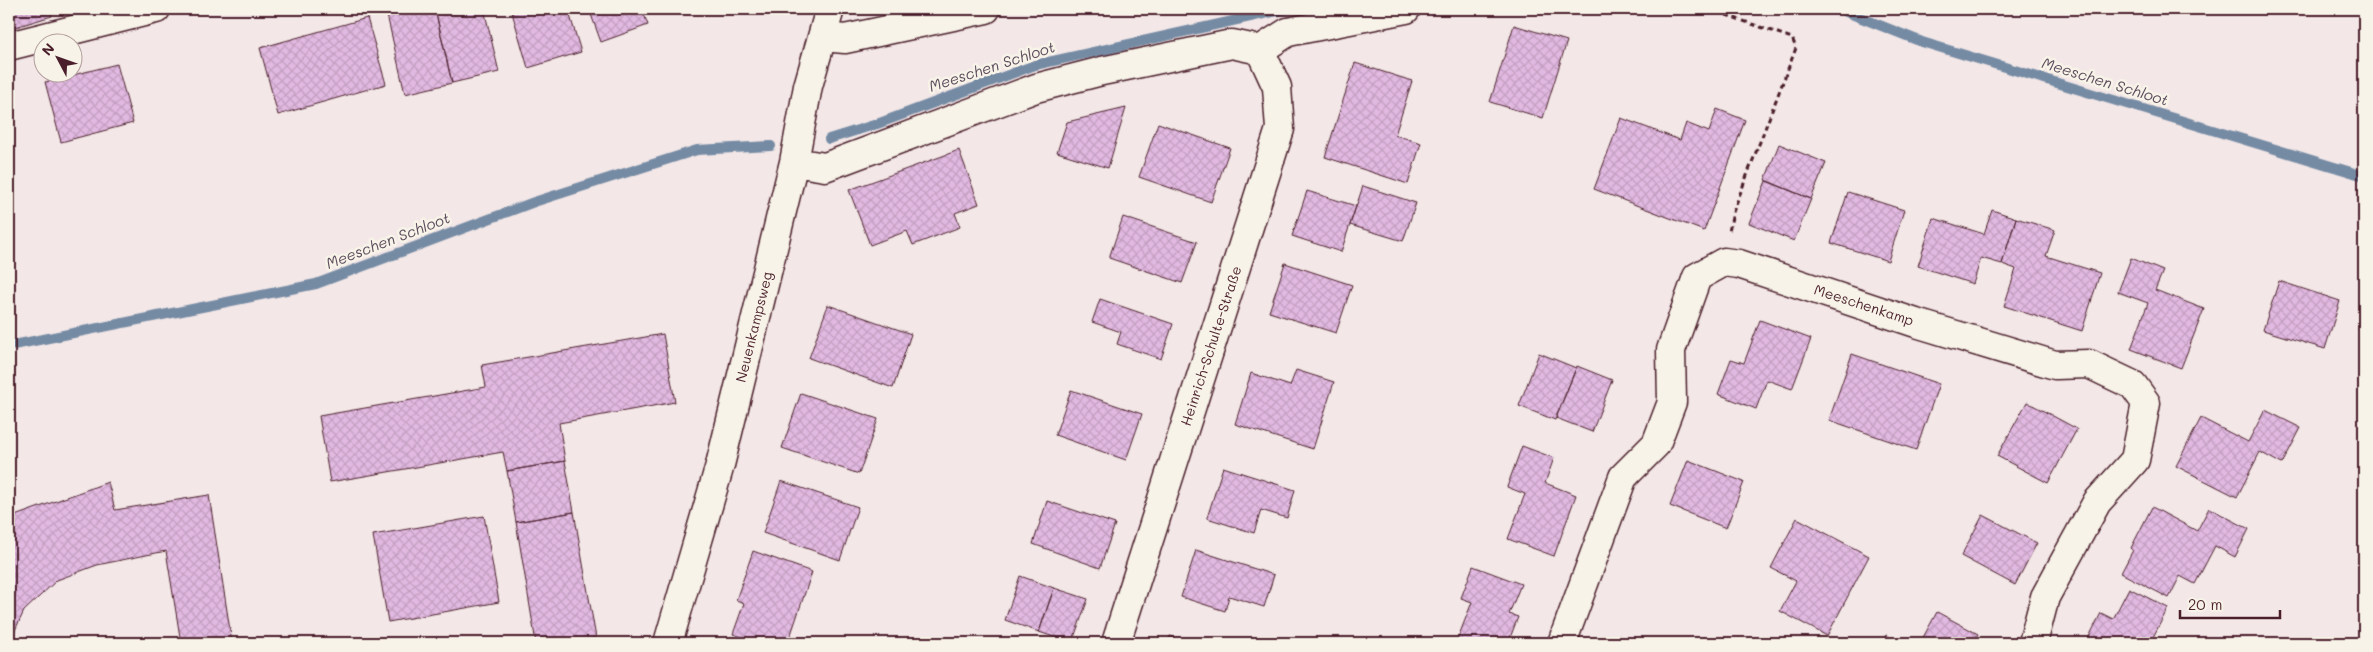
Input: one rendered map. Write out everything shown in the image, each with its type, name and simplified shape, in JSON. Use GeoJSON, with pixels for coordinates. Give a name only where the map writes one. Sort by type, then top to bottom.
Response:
{"type":"FeatureCollection","features":[{"type":"Feature","properties":{"kind":"street"},"geometry":{"type":"LineString","coordinates":[[9,46],[156,9]]}},
{"type":"Feature","properties":{"kind":"street","name":"Neuenkampsweg"},"geometry":{"type":"LineString","coordinates":[[668,643],[720,465],[794,162],[808,86],[830,9]]}},
{"type":"Feature","properties":{"kind":"street"},"geometry":{"type":"LineString","coordinates":[[823,37],[845,39],[986,9]]}},
{"type":"Feature","properties":{"kind":"street"},"geometry":{"type":"LineString","coordinates":[[794,162],[826,166],[1036,88],[1102,71],[1232,44],[1260,50],[1288,32],[1406,9]]}},
{"type":"Feature","properties":{"kind":"street","name":"Heinrich-Schulte-Straße"},"geometry":{"type":"LineString","coordinates":[[1116,643],[1280,129],[1277,87],[1260,50]]}},
{"type":"Feature","properties":{"kind":"street"},"geometry":{"type":"LineString","coordinates":[[1562,643],[1624,477],[1656,444],[1672,402],[1671,350],[1697,277],[1724,262]]}},
{"type":"Feature","properties":{"kind":"street","name":"Meeschenkamp"},"geometry":{"type":"LineString","coordinates":[[1724,262],[1739,264],[1916,323],[2054,364],[2088,364],[2133,385],[2146,403],[2135,460],[2097,502],[2046,597],[2033,643]]}},
{"type":"Feature","properties":{"kind":"path"},"geometry":{"type":"LineString","coordinates":[[1709,9],[1792,38],[1796,48],[1733,212],[1724,262]]}},
{"type":"Feature","properties":{"kind":"building"},"geometry":{"type":"Polygon","coordinates":[[[9,9],[50,9],[52,16],[9,29],[9,9]]]}},
{"type":"Feature","properties":{"kind":"building"},"geometry":{"type":"Polygon","coordinates":[[[416,9],[435,9],[452,83],[405,94],[387,15],[416,9]]]}},
{"type":"Feature","properties":{"kind":"building"},"geometry":{"type":"Polygon","coordinates":[[[435,9],[484,9],[499,72],[452,83],[435,9]]]}},
{"type":"Feature","properties":{"kind":"building"},"geometry":{"type":"Polygon","coordinates":[[[511,9],[568,9],[581,52],[528,68],[511,9]]]}},
{"type":"Feature","properties":{"kind":"building"},"geometry":{"type":"Polygon","coordinates":[[[589,9],[642,9],[648,25],[601,42],[589,9]]]}},
{"type":"Feature","properties":{"kind":"building"},"geometry":{"type":"Polygon","coordinates":[[[367,18],[386,84],[278,115],[260,48],[367,18]]]}},
{"type":"Feature","properties":{"kind":"building"},"geometry":{"type":"Polygon","coordinates":[[[1514,25],[1567,41],[1543,118],[1490,102],[1514,25]]]}},
{"type":"Feature","properties":{"kind":"building"},"geometry":{"type":"Polygon","coordinates":[[[1355,63],[1412,81],[1395,135],[1421,143],[1408,184],[1325,157],[1355,63]]]}},
{"type":"Feature","properties":{"kind":"building"},"geometry":{"type":"Polygon","coordinates":[[[117,64],[133,123],[61,142],[45,82],[82,82],[82,73],[117,64]]]}},
{"type":"Feature","properties":{"kind":"building"},"geometry":{"type":"Polygon","coordinates":[[[1126,108],[1108,168],[1057,152],[1067,122],[1126,108]]]}},
{"type":"Feature","properties":{"kind":"building"},"geometry":{"type":"Polygon","coordinates":[[[1717,109],[1745,120],[1704,231],[1594,189],[1621,118],[1680,140],[1686,123],[1709,132],[1717,109]]]}},
{"type":"Feature","properties":{"kind":"building"},"geometry":{"type":"Polygon","coordinates":[[[1158,123],[1230,148],[1211,202],[1139,177],[1158,123]]]}},
{"type":"Feature","properties":{"kind":"building"},"geometry":{"type":"Polygon","coordinates":[[[1779,144],[1826,163],[1811,199],[1765,180],[1779,144]]]}},
{"type":"Feature","properties":{"kind":"building"},"geometry":{"type":"Polygon","coordinates":[[[959,150],[979,204],[955,213],[960,227],[913,245],[907,231],[870,245],[849,190],[959,150]]]}},
{"type":"Feature","properties":{"kind":"building"},"geometry":{"type":"Polygon","coordinates":[[[1766,181],[1811,199],[1794,241],[1749,223],[1766,181]]]}},
{"type":"Feature","properties":{"kind":"building"},"geometry":{"type":"Polygon","coordinates":[[[1363,186],[1416,203],[1403,241],[1350,225],[1363,186]]]}},
{"type":"Feature","properties":{"kind":"building"},"geometry":{"type":"Polygon","coordinates":[[[1307,191],[1356,206],[1341,252],[1292,236],[1307,191]]]}},
{"type":"Feature","properties":{"kind":"building"},"geometry":{"type":"Polygon","coordinates":[[[1848,192],[1904,210],[1888,261],[1831,243],[1848,192]]]}},
{"type":"Feature","properties":{"kind":"building"},"geometry":{"type":"Polygon","coordinates":[[[1992,210],[2016,218],[2002,264],[1981,258],[1973,284],[1918,266],[1933,218],[1984,234],[1992,210]]]}},
{"type":"Feature","properties":{"kind":"building"},"geometry":{"type":"Polygon","coordinates":[[[1123,217],[1197,242],[1182,283],[1109,258],[1123,217]]]}},
{"type":"Feature","properties":{"kind":"building"},"geometry":{"type":"Polygon","coordinates":[[[2016,218],[2055,230],[2046,256],[2100,273],[2082,331],[2004,306],[2016,269],[2002,264],[2016,218]]]}},
{"type":"Feature","properties":{"kind":"building"},"geometry":{"type":"Polygon","coordinates":[[[2131,258],[2163,271],[2155,290],[2204,309],[2181,368],[2131,349],[2148,303],[2118,292],[2131,258]]]}},
{"type":"Feature","properties":{"kind":"building"},"geometry":{"type":"Polygon","coordinates":[[[1285,263],[1352,285],[1336,333],[1269,312],[1285,263]]]}},
{"type":"Feature","properties":{"kind":"building"},"geometry":{"type":"Polygon","coordinates":[[[2279,281],[2340,301],[2325,349],[2263,330],[2279,281]]]}},
{"type":"Feature","properties":{"kind":"building"},"geometry":{"type":"Polygon","coordinates":[[[1100,299],[1173,324],[1161,359],[1117,344],[1121,332],[1092,322],[1100,299]]]}},
{"type":"Feature","properties":{"kind":"building"},"geometry":{"type":"Polygon","coordinates":[[[828,305],[911,334],[893,388],[809,358],[828,305]]]}},
{"type":"Feature","properties":{"kind":"building"},"geometry":{"type":"Polygon","coordinates":[[[1760,320],[1811,339],[1792,389],[1767,380],[1756,409],[1718,394],[1731,359],[1744,363],[1760,320]]]}},
{"type":"Feature","properties":{"kind":"building"},"geometry":{"type":"Polygon","coordinates":[[[663,334],[675,402],[559,423],[565,461],[507,471],[503,452],[330,482],[319,416],[486,387],[482,365],[663,334]]]}},
{"type":"Feature","properties":{"kind":"building"},"geometry":{"type":"Polygon","coordinates":[[[1539,353],[1576,368],[1555,420],[1519,406],[1539,353]]]}},
{"type":"Feature","properties":{"kind":"building"},"geometry":{"type":"Polygon","coordinates":[[[1852,354],[1939,384],[1916,450],[1829,420],[1852,354]]]}},
{"type":"Feature","properties":{"kind":"building"},"geometry":{"type":"Polygon","coordinates":[[[1577,366],[1612,380],[1592,432],[1556,418],[1577,366]]]}},
{"type":"Feature","properties":{"kind":"building"},"geometry":{"type":"Polygon","coordinates":[[[1296,370],[1334,382],[1313,449],[1235,424],[1251,373],[1290,386],[1296,370]]]}},
{"type":"Feature","properties":{"kind":"building"},"geometry":{"type":"Polygon","coordinates":[[[1071,390],[1142,414],[1126,460],[1055,435],[1071,390]]]}},
{"type":"Feature","properties":{"kind":"building"},"geometry":{"type":"Polygon","coordinates":[[[801,393],[878,419],[859,474],[782,448],[801,393]]]}},
{"type":"Feature","properties":{"kind":"building"},"geometry":{"type":"Polygon","coordinates":[[[2027,402],[2077,429],[2048,483],[1997,456],[2027,402]]]}},
{"type":"Feature","properties":{"kind":"building"},"geometry":{"type":"Polygon","coordinates":[[[2265,410],[2301,428],[2282,464],[2260,452],[2237,497],[2176,466],[2201,418],[2248,442],[2265,410]]]}},
{"type":"Feature","properties":{"kind":"building"},"geometry":{"type":"Polygon","coordinates":[[[1522,446],[1554,458],[1545,483],[1576,495],[1554,556],[1508,539],[1525,494],[1507,487],[1522,446]]]}},
{"type":"Feature","properties":{"kind":"building"},"geometry":{"type":"Polygon","coordinates":[[[1688,460],[1744,482],[1726,528],[1670,506],[1688,460]]]}},
{"type":"Feature","properties":{"kind":"building"},"geometry":{"type":"Polygon","coordinates":[[[565,461],[574,512],[516,522],[507,471],[565,461]]]}},
{"type":"Feature","properties":{"kind":"building"},"geometry":{"type":"Polygon","coordinates":[[[1223,467],[1295,490],[1287,518],[1261,510],[1254,533],[1207,518],[1223,467]]]}},
{"type":"Feature","properties":{"kind":"building"},"geometry":{"type":"Polygon","coordinates":[[[781,481],[858,507],[840,560],[763,533],[781,481]]]}},
{"type":"Feature","properties":{"kind":"building"},"geometry":{"type":"Polygon","coordinates":[[[108,482],[115,510],[209,495],[232,643],[181,643],[166,551],[97,565],[57,580],[24,611],[9,643],[9,521],[15,516],[108,482]]]}},
{"type":"Feature","properties":{"kind":"building"},"geometry":{"type":"Polygon","coordinates":[[[1047,501],[1115,524],[1100,568],[1033,544],[1047,501]]]}},
{"type":"Feature","properties":{"kind":"building"},"geometry":{"type":"Polygon","coordinates":[[[2152,507],[2197,531],[2209,508],[2249,529],[2235,557],[2215,546],[2195,584],[2180,576],[2169,598],[2121,573],[2133,550],[2131,548],[2152,507]]]}},
{"type":"Feature","properties":{"kind":"building"},"geometry":{"type":"Polygon","coordinates":[[[574,512],[596,638],[566,643],[536,643],[516,522],[574,512]]]}},
{"type":"Feature","properties":{"kind":"building"},"geometry":{"type":"Polygon","coordinates":[[[1983,515],[2037,543],[2015,585],[1961,556],[1983,515]]]}},
{"type":"Feature","properties":{"kind":"building"},"geometry":{"type":"Polygon","coordinates":[[[484,516],[499,602],[388,622],[373,535],[484,516]]]}},
{"type":"Feature","properties":{"kind":"building"},"geometry":{"type":"Polygon","coordinates":[[[1797,518],[1869,556],[1827,636],[1780,611],[1796,581],[1771,568],[1797,518]]]}},
{"type":"Feature","properties":{"kind":"building"},"geometry":{"type":"Polygon","coordinates":[[[1196,550],[1274,575],[1264,607],[1229,596],[1225,611],[1181,597],[1196,550]]]}},
{"type":"Feature","properties":{"kind":"building"},"geometry":{"type":"Polygon","coordinates":[[[753,551],[812,572],[788,643],[761,643],[733,634],[744,603],[736,600],[753,551]]]}},
{"type":"Feature","properties":{"kind":"building"},"geometry":{"type":"Polygon","coordinates":[[[1473,566],[1521,584],[1509,614],[1518,617],[1508,643],[1456,643],[1472,602],[1461,598],[1473,566]]]}},
{"type":"Feature","properties":{"kind":"building"},"geometry":{"type":"Polygon","coordinates":[[[1020,576],[1054,588],[1039,632],[1005,620],[1020,576]]]}},
{"type":"Feature","properties":{"kind":"building"},"geometry":{"type":"Polygon","coordinates":[[[1054,588],[1088,599],[1072,643],[1039,632],[1054,588]]]}},
{"type":"Feature","properties":{"kind":"building"},"geometry":{"type":"Polygon","coordinates":[[[2129,588],[2168,608],[2150,643],[2086,643],[2101,613],[2113,619],[2129,588]]]}},
{"type":"Feature","properties":{"kind":"building"},"geometry":{"type":"Polygon","coordinates":[[[1937,612],[1978,634],[1973,643],[1920,643],[1937,612]]]}},
{"type":"Feature","properties":{"kind":"building"},"geometry":{"type":"Polygon","coordinates":[[[1886,635],[1901,643],[1881,643],[1886,635]]]}},
{"type":"Feature","properties":{"kind":"building"},"geometry":{"type":"Polygon","coordinates":[[[1170,636],[1192,643],[1168,643],[1170,636]]]}},
{"type":"Feature","properties":{"kind":"building"},"geometry":{"type":"Polygon","coordinates":[[[1619,636],[1639,643],[1616,643],[1619,636]]]}},
{"type":"Feature","properties":{"kind":"waterway","name":"Meeschen Schloot"},"geometry":{"type":"LineString","coordinates":[[829,139],[877,124],[1035,65],[1286,9]]}},
{"type":"Feature","properties":{"kind":"waterway","name":"Meeschen Schloot"},"geometry":{"type":"LineString","coordinates":[[1839,9],[1922,42],[2364,176]]}},
{"type":"Feature","properties":{"kind":"waterway","name":"Meeschen Schloot"},"geometry":{"type":"LineString","coordinates":[[9,346],[316,284],[534,202],[697,150],[771,146]]}}]}
